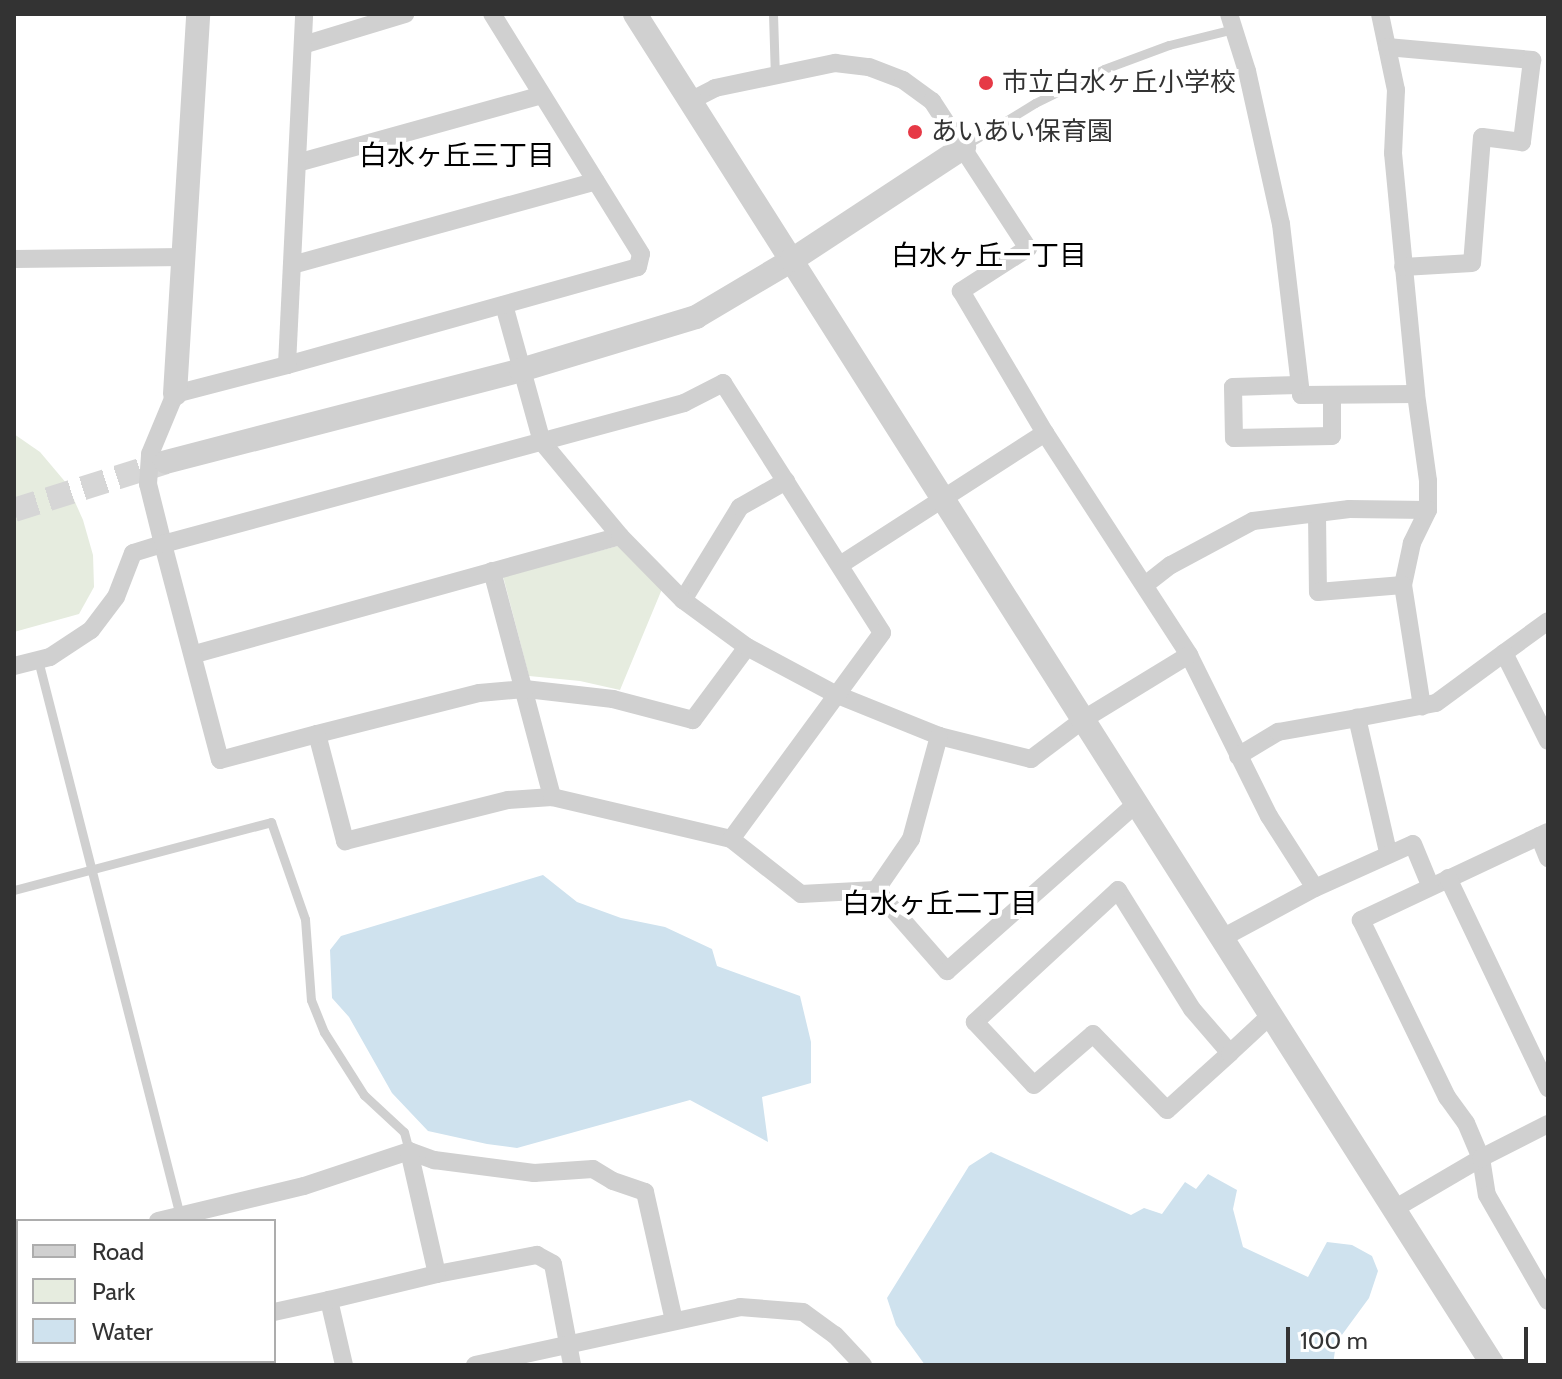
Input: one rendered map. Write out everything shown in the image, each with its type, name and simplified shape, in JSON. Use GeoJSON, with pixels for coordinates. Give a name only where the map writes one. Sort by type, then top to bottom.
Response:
{"type":"FeatureCollection","features":[{"type":"Feature","properties":{"kind":"street"},"geometry":{"type":"LineString","coordinates":[[198,14],[175,394],[150,454],[148,484],[195,654],[220,760],[479,693],[525,689],[613,699],[693,720],[747,647]]}},
{"type":"Feature","properties":{"kind":"street"},"geometry":{"type":"LineString","coordinates":[[287,365],[304,14]]}},
{"type":"Feature","properties":{"kind":"street"},"geometry":{"type":"LineString","coordinates":[[303,45],[405,14]]}},
{"type":"Feature","properties":{"kind":"street"},"geometry":{"type":"LineString","coordinates":[[175,394],[638,267],[641,254],[492,14]]}},
{"type":"Feature","properties":{"kind":"street"},"geometry":{"type":"LineString","coordinates":[[635,14],[1493,1365]]}},
{"type":"Feature","properties":{"kind":"street"},"geometry":{"type":"LineString","coordinates":[[1380,14],[1396,90],[1393,153],[1416,394],[1428,481],[1428,510],[1412,543],[1403,585],[1422,707]]}},
{"type":"Feature","properties":{"kind":"street"},"geometry":{"type":"LineString","coordinates":[[1231,21],[1247,71],[1281,224],[1301,395],[1416,394]]}},
{"type":"Feature","properties":{"kind":"street"},"geometry":{"type":"LineString","coordinates":[[1387,47],[1532,60],[1522,142],[1482,137],[1472,263],[1403,267]]}},
{"type":"Feature","properties":{"kind":"street"},"geometry":{"type":"LineString","coordinates":[[690,101],[715,88],[835,63],[869,67],[892,76],[932,101],[1028,248],[961,291],[1045,433],[1189,655],[1269,816],[1315,888]]}},
{"type":"Feature","properties":{"kind":"street"},"geometry":{"type":"LineString","coordinates":[[297,163],[542,95]]}},
{"type":"Feature","properties":{"kind":"street"},"geometry":{"type":"LineString","coordinates":[[166,462],[521,370],[696,317],[792,260],[964,147]]}},
{"type":"Feature","properties":{"kind":"street"},"geometry":{"type":"LineString","coordinates":[[292,265],[596,181]]}},
{"type":"Feature","properties":{"kind":"street"},"geometry":{"type":"LineString","coordinates":[[14,259],[185,257]]}},
{"type":"Feature","properties":{"kind":"street"},"geometry":{"type":"LineString","coordinates":[[504,305],[542,442],[620,536],[683,600],[747,647],[835,694],[939,736],[1031,759],[1084,719],[1189,655]]}},
{"type":"Feature","properties":{"kind":"street"},"geometry":{"type":"LineString","coordinates":[[14,666],[50,657],[91,630],[116,597],[133,553],[684,403],[723,383],[882,633],[731,839]]}},
{"type":"Feature","properties":{"kind":"street"},"geometry":{"type":"LineString","coordinates":[[1299,385],[1233,387],[1234,438],[1332,436],[1332,395]]}},
{"type":"Feature","properties":{"kind":"street"},"geometry":{"type":"LineString","coordinates":[[840,565],[1045,433]]}},
{"type":"Feature","properties":{"kind":"street"},"geometry":{"type":"LineString","coordinates":[[683,600],[740,507],[786,481]]}},
{"type":"Feature","properties":{"kind":"street"},"geometry":{"type":"LineString","coordinates":[[1145,585],[1171,565],[1253,521],[1349,509],[1428,510]]}},
{"type":"Feature","properties":{"kind":"street"},"geometry":{"type":"LineString","coordinates":[[1317,514],[1318,592],[1403,585]]}},
{"type":"Feature","properties":{"kind":"street"},"geometry":{"type":"LineString","coordinates":[[195,654],[620,536]]}},
{"type":"Feature","properties":{"kind":"street"},"geometry":{"type":"LineString","coordinates":[[492,571],[552,797]]}},
{"type":"Feature","properties":{"kind":"street"},"geometry":{"type":"LineString","coordinates":[[1238,756],[1278,732],[1436,703],[1548,621]]}},
{"type":"Feature","properties":{"kind":"street"},"geometry":{"type":"LineString","coordinates":[[1504,653],[1548,741]]}},
{"type":"Feature","properties":{"kind":"street"},"geometry":{"type":"LineString","coordinates":[[1357,718],[1388,852]]}},
{"type":"Feature","properties":{"kind":"street"},"geometry":{"type":"LineString","coordinates":[[317,734],[345,841],[508,800],[552,797],[731,839],[801,894],[876,890]]}},
{"type":"Feature","properties":{"kind":"street"},"geometry":{"type":"LineString","coordinates":[[876,890],[911,839],[939,736]]}},
{"type":"Feature","properties":{"kind":"street"},"geometry":{"type":"LineString","coordinates":[[876,890],[947,971],[1137,803]]}},
{"type":"Feature","properties":{"kind":"street"},"geometry":{"type":"LineString","coordinates":[[1548,858],[1544,834],[1361,920],[1447,1097],[1466,1123],[1481,1158],[1487,1195],[1548,1301]]}},
{"type":"Feature","properties":{"kind":"street"},"geometry":{"type":"LineString","coordinates":[[1224,937],[1388,852],[1413,844],[1430,885]]}},
{"type":"Feature","properties":{"kind":"street"},"geometry":{"type":"LineString","coordinates":[[1448,878],[1548,1088]]}},
{"type":"Feature","properties":{"kind":"street"},"geometry":{"type":"LineString","coordinates":[[1230,1053],[1192,1009],[1118,890],[975,1022],[1034,1085],[1093,1034],[1167,1110],[1230,1053],[1272,1014]]}},
{"type":"Feature","properties":{"kind":"street"},"geometry":{"type":"LineString","coordinates":[[1394,1209],[1481,1158],[1548,1124]]}},
{"type":"Feature","properties":{"kind":"street"},"geometry":{"type":"LineString","coordinates":[[409,1151],[437,1274]]}},
{"type":"Feature","properties":{"kind":"street"},"geometry":{"type":"LineString","coordinates":[[167,1219],[304,1186],[409,1151],[434,1160],[534,1173],[593,1169],[613,1181],[645,1192],[674,1321]]}},
{"type":"Feature","properties":{"kind":"street"},"geometry":{"type":"LineString","coordinates":[[276,1312],[437,1274],[537,1255],[553,1264],[572,1365]]}},
{"type":"Feature","properties":{"kind":"street"},"geometry":{"type":"LineString","coordinates":[[329,1300],[344,1365]]}},
{"type":"Feature","properties":{"kind":"street"},"geometry":{"type":"LineString","coordinates":[[475,1365],[740,1307],[803,1312],[835,1335],[863,1365]]}},
{"type":"Feature","properties":{"kind":"lane"},"geometry":{"type":"LineString","coordinates":[[773,14],[775,76]]}},
{"type":"Feature","properties":{"kind":"lane"},"geometry":{"type":"LineString","coordinates":[[964,147],[1035,103],[1104,69],[1231,21]]}},
{"type":"Feature","properties":{"kind":"lane"},"geometry":{"type":"LineString","coordinates":[[38,660],[180,1216]]}},
{"type":"Feature","properties":{"kind":"lane"},"geometry":{"type":"LineString","coordinates":[[14,890],[271,822],[305,919],[311,1000],[324,1032],[364,1095],[404,1132],[409,1151]]}},
{"type":"Feature","properties":{"kind":"green space"},"geometry":{"type":"Polygon","coordinates":[[[14,434],[40,452],[67,484],[83,520],[93,555],[94,587],[79,614],[14,632],[14,434]]]}},
{"type":"Feature","properties":{"kind":"green space"},"geometry":{"type":"Polygon","coordinates":[[[618,546],[662,589],[620,690],[580,681],[529,676],[503,576],[618,546]]]}},
{"type":"Feature","properties":{"kind":"water"},"geometry":{"type":"Polygon","coordinates":[[[543,875],[577,902],[621,918],[665,927],[712,949],[717,966],[800,996],[811,1042],[811,1083],[762,1097],[768,1142],[690,1100],[517,1148],[428,1131],[392,1093],[349,1017],[332,998],[330,950],[341,936],[543,875]]]}},
{"type":"Feature","properties":{"kind":"water"},"geometry":{"type":"Polygon","coordinates":[[[991,1152],[1131,1215],[1144,1208],[1162,1214],[1185,1182],[1196,1189],[1208,1174],[1237,1190],[1233,1209],[1243,1247],[1308,1277],[1327,1242],[1352,1245],[1372,1256],[1378,1271],[1369,1298],[1336,1343],[1333,1365],[925,1365],[896,1325],[887,1298],[969,1166],[991,1152]]]}},
{"type":"Feature","properties":{"kind":"tunnel"},"geometry":{"type":"LineString","coordinates":[[14,510],[166,462]]}},
{"type":"Feature","properties":{"kind":"place","name":"市立白水ヶ丘小学校"},"geometry":{"type":"Point","coordinates":[986,83]}},
{"type":"Feature","properties":{"kind":"place","name":"あいあい保育園"},"geometry":{"type":"Point","coordinates":[915,132]}},
{"type":"Feature","properties":{"kind":"district","name":"白水ヶ丘三丁目"},"geometry":{"type":"Point","coordinates":[457,155]}},
{"type":"Feature","properties":{"kind":"district","name":"白水ヶ丘一丁目"},"geometry":{"type":"Point","coordinates":[989,255]}},
{"type":"Feature","properties":{"kind":"district","name":"白水ヶ丘二丁目"},"geometry":{"type":"Point","coordinates":[940,903]}}]}
